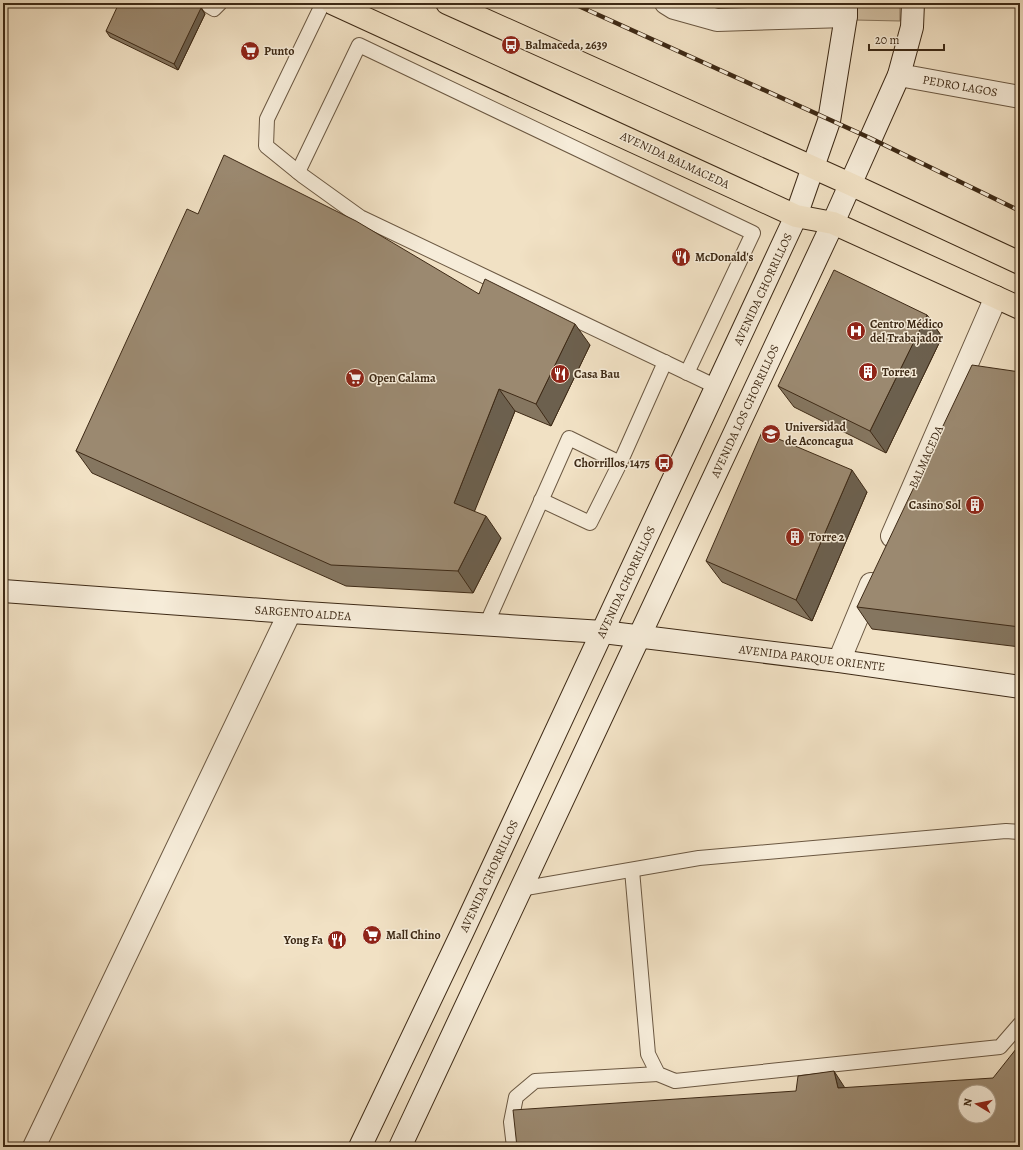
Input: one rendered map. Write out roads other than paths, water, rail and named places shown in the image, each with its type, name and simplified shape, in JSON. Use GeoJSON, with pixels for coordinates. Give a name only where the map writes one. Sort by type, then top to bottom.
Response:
{"type":"FeatureCollection","features":[{"type":"Feature","properties":{"kind":"main road","name":"AVENIDA BALMACEDA"},"geometry":{"type":"LineString","coordinates":[[332,3],[796,216],[833,223],[1020,308]]}},
{"type":"Feature","properties":{"kind":"main road"},"geometry":{"type":"LineString","coordinates":[[447,3],[850,184],[1020,263]]}},
{"type":"Feature","properties":{"kind":"street"},"geometry":{"type":"LineString","coordinates":[[666,3],[674,8],[716,20],[846,10]]}},
{"type":"Feature","properties":{"kind":"street"},"geometry":{"type":"LineString","coordinates":[[850,184],[899,75],[912,27],[913,3]]}},
{"type":"Feature","properties":{"kind":"street","name":"AVENIDA CHORRILLOS"},"geometry":{"type":"LineString","coordinates":[[360,1147],[603,632],[796,216],[829,121],[846,10]]}},
{"type":"Feature","properties":{"kind":"street","name":"PEDRO LAGOS"},"geometry":{"type":"LineString","coordinates":[[899,75],[1020,97]]}},
{"type":"Feature","properties":{"kind":"street","name":"AVENIDA LOS CHORRILLOS"},"geometry":{"type":"LineString","coordinates":[[639,636],[850,184]]}},
{"type":"Feature","properties":{"kind":"street","name":"BALMACEDA"},"geometry":{"type":"LineString","coordinates":[[839,661],[996,297]]}},
{"type":"Feature","properties":{"kind":"street","name":"SARGENTO ALDEA"},"geometry":{"type":"LineString","coordinates":[[3,591],[290,612],[603,632]]}},
{"type":"Feature","properties":{"kind":"street"},"geometry":{"type":"LineString","coordinates":[[34,1147],[290,612]]}},
{"type":"Feature","properties":{"kind":"street","name":"AVENIDA PARQUE ORIENTE"},"geometry":{"type":"LineString","coordinates":[[603,632],[839,661],[1020,687]]}},
{"type":"Feature","properties":{"kind":"street"},"geometry":{"type":"LineString","coordinates":[[400,1147],[639,636]]}},
{"type":"Feature","properties":{"kind":"street"},"geometry":{"type":"LineString","coordinates":[[409,1044],[440,1060]]}},
{"type":"Feature","properties":{"kind":"lane"},"geometry":{"type":"LineString","coordinates":[[323,3],[267,119],[266,146],[298,172],[360,217],[717,387]]}},
{"type":"Feature","properties":{"kind":"lane"},"geometry":{"type":"LineString","coordinates":[[298,172],[359,45],[753,233],[687,373]]}},
{"type":"Feature","properties":{"kind":"lane"},"geometry":{"type":"LineString","coordinates":[[541,500],[590,523],[620,463],[665,362]]}},
{"type":"Feature","properties":{"kind":"lane"},"geometry":{"type":"LineString","coordinates":[[486,625],[569,438],[620,463]]}},
{"type":"Feature","properties":{"kind":"lane"},"geometry":{"type":"LineString","coordinates":[[520,889],[706,858],[998,832],[1020,832]]}},
{"type":"Feature","properties":{"kind":"lane"},"geometry":{"type":"LineString","coordinates":[[632,870],[648,1054],[658,1074]]}},
{"type":"Feature","properties":{"kind":"lane"},"geometry":{"type":"LineString","coordinates":[[514,1147],[511,1122],[516,1097],[535,1081],[658,1074],[675,1080],[1000,1047],[1020,1024]]}},
{"type":"Feature","properties":{"kind":"railway"},"geometry":{"type":"LineString","coordinates":[[572,3],[870,138],[1020,211]]}},
{"type":"Feature","properties":{"kind":"place","name":"Balmaceda, 2639"},"geometry":{"type":"Point","coordinates":[511,45]}},
{"type":"Feature","properties":{"kind":"place","name":"Punto"},"geometry":{"type":"Point","coordinates":[250,51]}},
{"type":"Feature","properties":{"kind":"place","name":"McDonald's"},"geometry":{"type":"Point","coordinates":[681,257]}},
{"type":"Feature","properties":{"kind":"place","name":"Centro Médico del Trabajador"},"geometry":{"type":"Point","coordinates":[856,331]}},
{"type":"Feature","properties":{"kind":"place","name":"Torre 1"},"geometry":{"type":"Point","coordinates":[868,372]}},
{"type":"Feature","properties":{"kind":"place","name":"Casa Bau"},"geometry":{"type":"Point","coordinates":[560,374]}},
{"type":"Feature","properties":{"kind":"place","name":"Open Calama"},"geometry":{"type":"Point","coordinates":[355,378]}},
{"type":"Feature","properties":{"kind":"place","name":"Universidad de Aconcagua"},"geometry":{"type":"Point","coordinates":[771,434]}},
{"type":"Feature","properties":{"kind":"place","name":"Chorrillos, 1475"},"geometry":{"type":"Point","coordinates":[664,463]}},
{"type":"Feature","properties":{"kind":"place","name":"Casino Sol"},"geometry":{"type":"Point","coordinates":[975,505]}},
{"type":"Feature","properties":{"kind":"place","name":"Torre 2"},"geometry":{"type":"Point","coordinates":[795,537]}},
{"type":"Feature","properties":{"kind":"place","name":"Mall Chino"},"geometry":{"type":"Point","coordinates":[372,935]}},
{"type":"Feature","properties":{"kind":"place","name":"Yong Fa"},"geometry":{"type":"Point","coordinates":[337,940]}}]}
